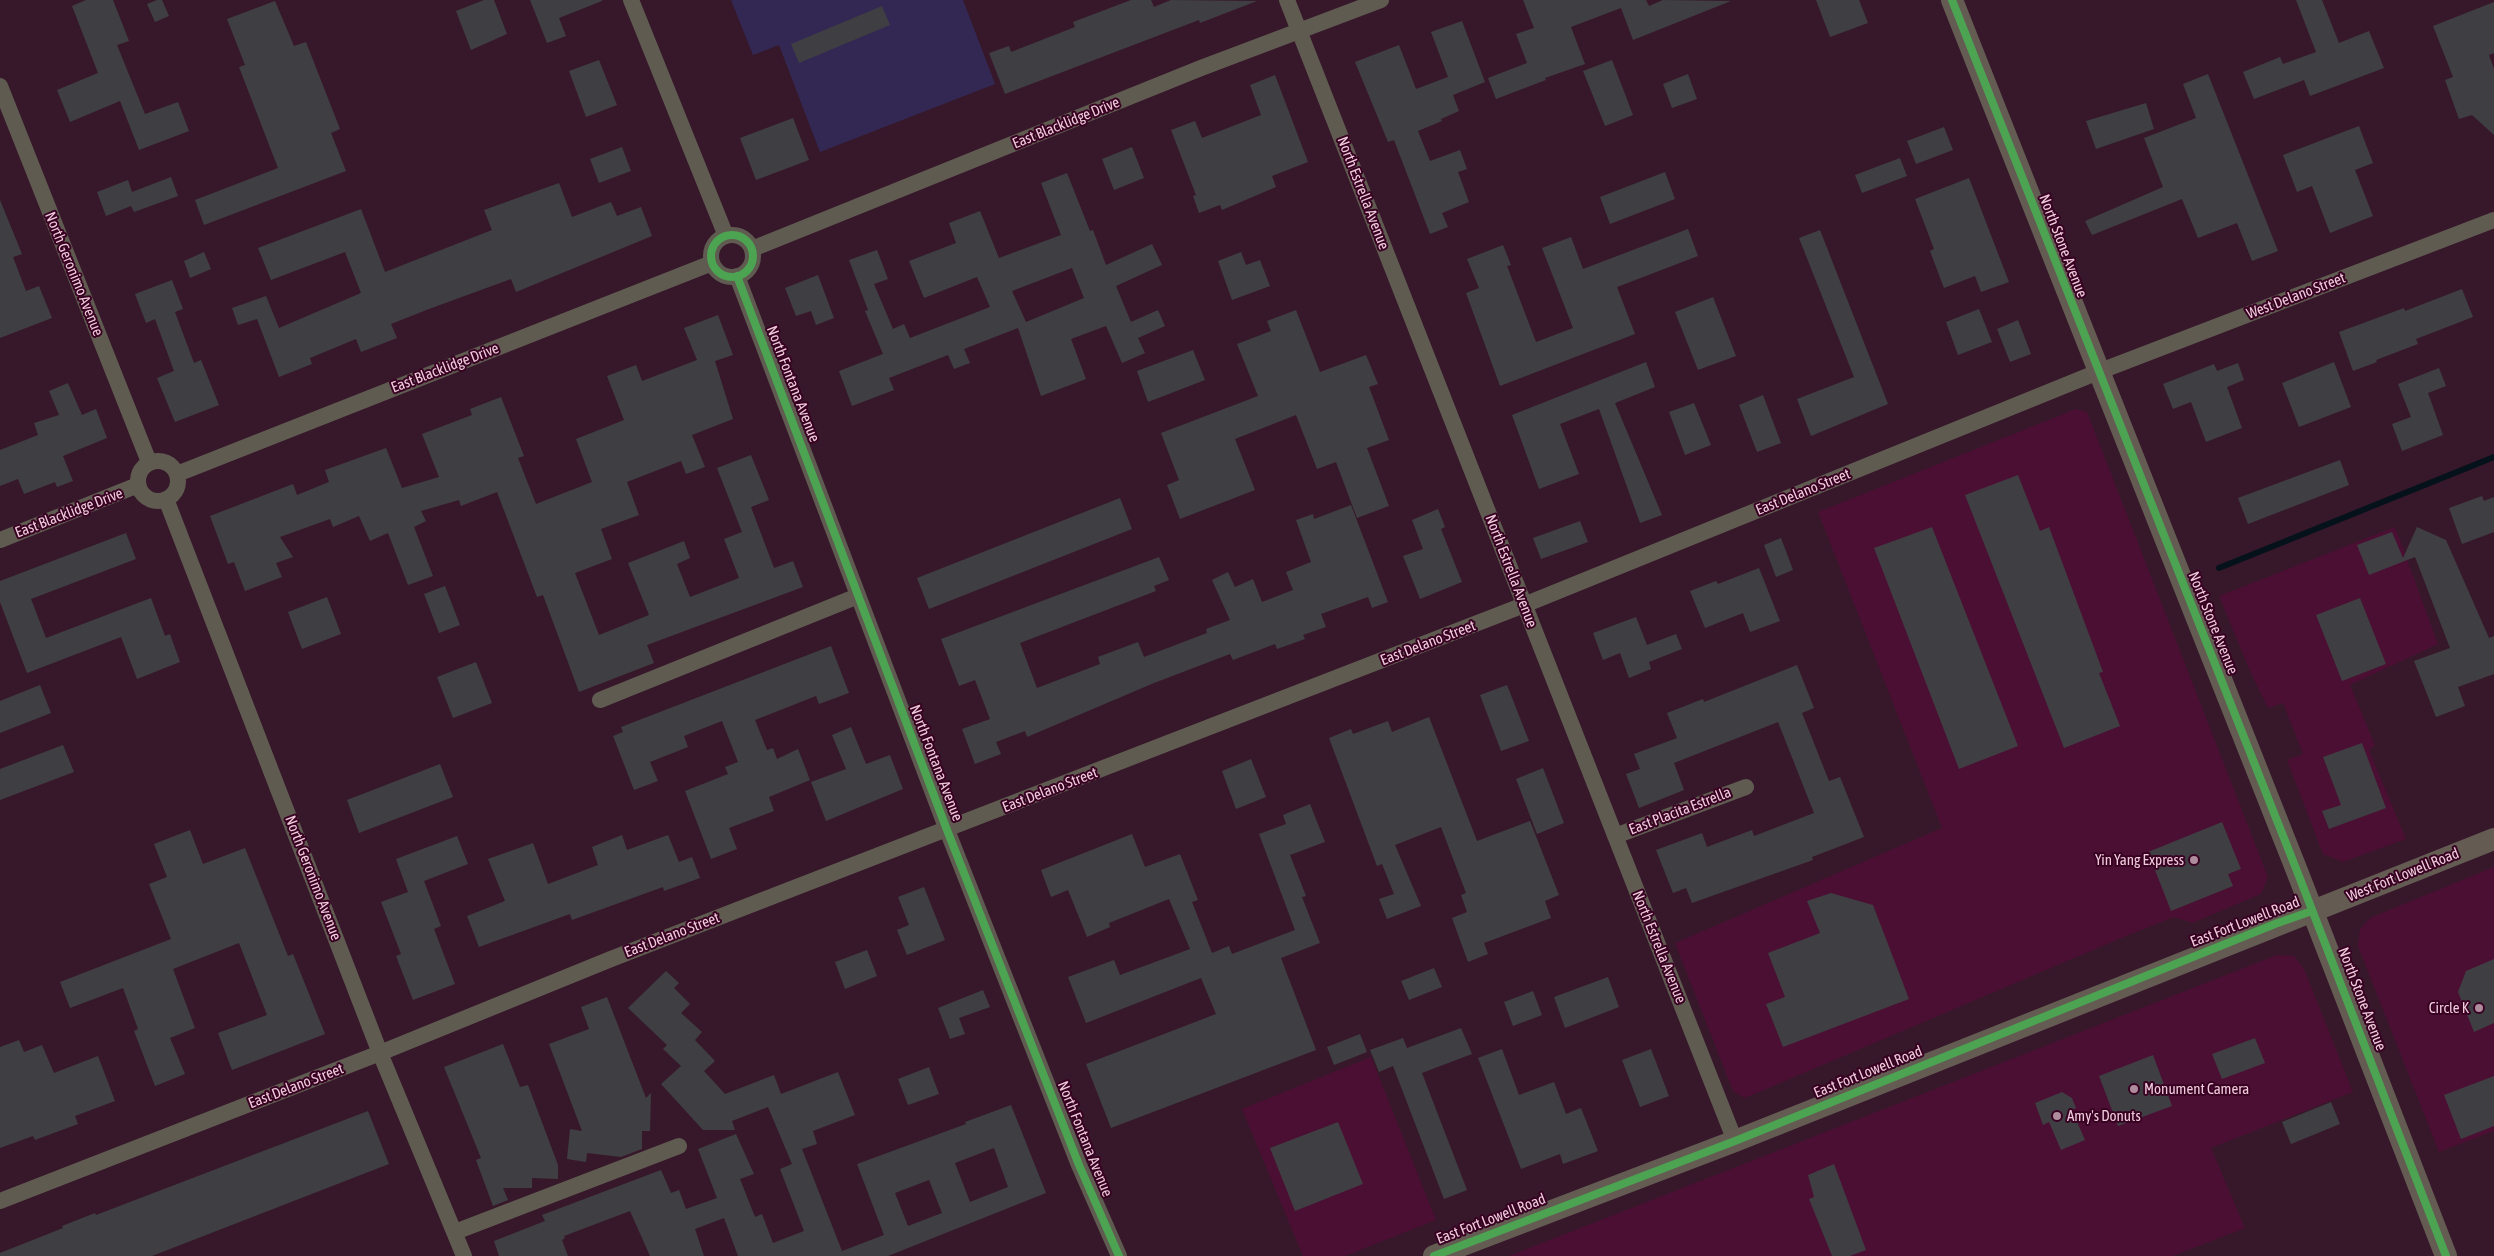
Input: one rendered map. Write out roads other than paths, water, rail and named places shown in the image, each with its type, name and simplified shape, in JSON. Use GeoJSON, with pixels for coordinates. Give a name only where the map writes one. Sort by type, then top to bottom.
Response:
{"type":"FeatureCollection","features":[{"type":"Feature","properties":{"kind":"main road","name":"North Stone Avenue"},"geometry":{"type":"LineString","coordinates":[[1952,0],[2312,911],[2446,1256]]}},
{"type":"Feature","properties":{"kind":"main road","name":"West Fort Lowell Road"},"geometry":{"type":"LineString","coordinates":[[2312,911],[2494,838]]}},
{"type":"Feature","properties":{"kind":"main road","name":"East Fort Lowell Road"},"geometry":{"type":"LineString","coordinates":[[1434,1256],[1735,1141],[2275,924],[2312,911]]}},
{"type":"Feature","properties":{"kind":"street"},"geometry":{"type":"LineString","coordinates":[[631,0],[726,236]]}},
{"type":"Feature","properties":{"kind":"street","name":"North Estrella Avenue"},"geometry":{"type":"LineString","coordinates":[[1287,0],[1735,1141]]}},
{"type":"Feature","properties":{"kind":"street","name":"East Blacklidge Drive"},"geometry":{"type":"LineString","coordinates":[[752,249],[1201,68],[1381,0]]}},
{"type":"Feature","properties":{"kind":"street","name":"North Geronimo Avenue"},"geometry":{"type":"LineString","coordinates":[[0,86],[149,462]]}},
{"type":"Feature","properties":{"kind":"street","name":"West Delano Street"},"geometry":{"type":"LineString","coordinates":[[2098,372],[2494,220]]}},
{"type":"Feature","properties":{"kind":"street"},"geometry":{"type":"LineString","coordinates":[[735,235],[744,239],[752,249],[752,264],[748,270],[737,276],[730,277],[720,273],[712,263],[712,248],[719,239],[726,236],[735,235]]}},
{"type":"Feature","properties":{"kind":"street","name":"East Blacklidge Drive"},"geometry":{"type":"LineString","coordinates":[[177,474],[712,263]]}},
{"type":"Feature","properties":{"kind":"street","name":"North Fontana Avenue"},"geometry":{"type":"LineString","coordinates":[[737,276],[947,830],[1079,1165],[1119,1256]]}},
{"type":"Feature","properties":{"kind":"street","name":"East Delano Street"},"geometry":{"type":"LineString","coordinates":[[0,1201],[380,1053],[610,959],[1524,605],[2098,372]]}},
{"type":"Feature","properties":{"kind":"street"},"geometry":{"type":"LineString","coordinates":[[156,460],[167,462],[177,474],[177,488],[166,499],[154,501],[145,497],[138,486],[139,473],[149,462],[156,460]]}},
{"type":"Feature","properties":{"kind":"street","name":"East Blacklidge Drive"},"geometry":{"type":"LineString","coordinates":[[0,540],[138,486]]}},
{"type":"Feature","properties":{"kind":"street","name":"North Geronimo Avenue"},"geometry":{"type":"LineString","coordinates":[[166,499],[380,1053],[464,1256]]}},
{"type":"Feature","properties":{"kind":"street"},"geometry":{"type":"LineString","coordinates":[[600,700],[858,596]]}},
{"type":"Feature","properties":{"kind":"street","name":"East Placita Estrella"},"geometry":{"type":"LineString","coordinates":[[1615,836],[1746,786]]}},
{"type":"Feature","properties":{"kind":"street"},"geometry":{"type":"LineString","coordinates":[[455,1232],[679,1146]]}},
{"type":"Feature","properties":{"kind":"waterway"},"geometry":{"type":"LineString","coordinates":[[2219,568],[2494,457]]}},
{"type":"Feature","properties":{"kind":"place","name":"Yin Yang Express"},"geometry":{"type":"Point","coordinates":[2194,860]}},
{"type":"Feature","properties":{"kind":"place","name":"Circle K"},"geometry":{"type":"Point","coordinates":[2479,1008]}},
{"type":"Feature","properties":{"kind":"place","name":"Monument Camera"},"geometry":{"type":"Point","coordinates":[2134,1089]}},
{"type":"Feature","properties":{"kind":"place","name":"Amy's Donuts"},"geometry":{"type":"Point","coordinates":[2057,1116]}}]}
